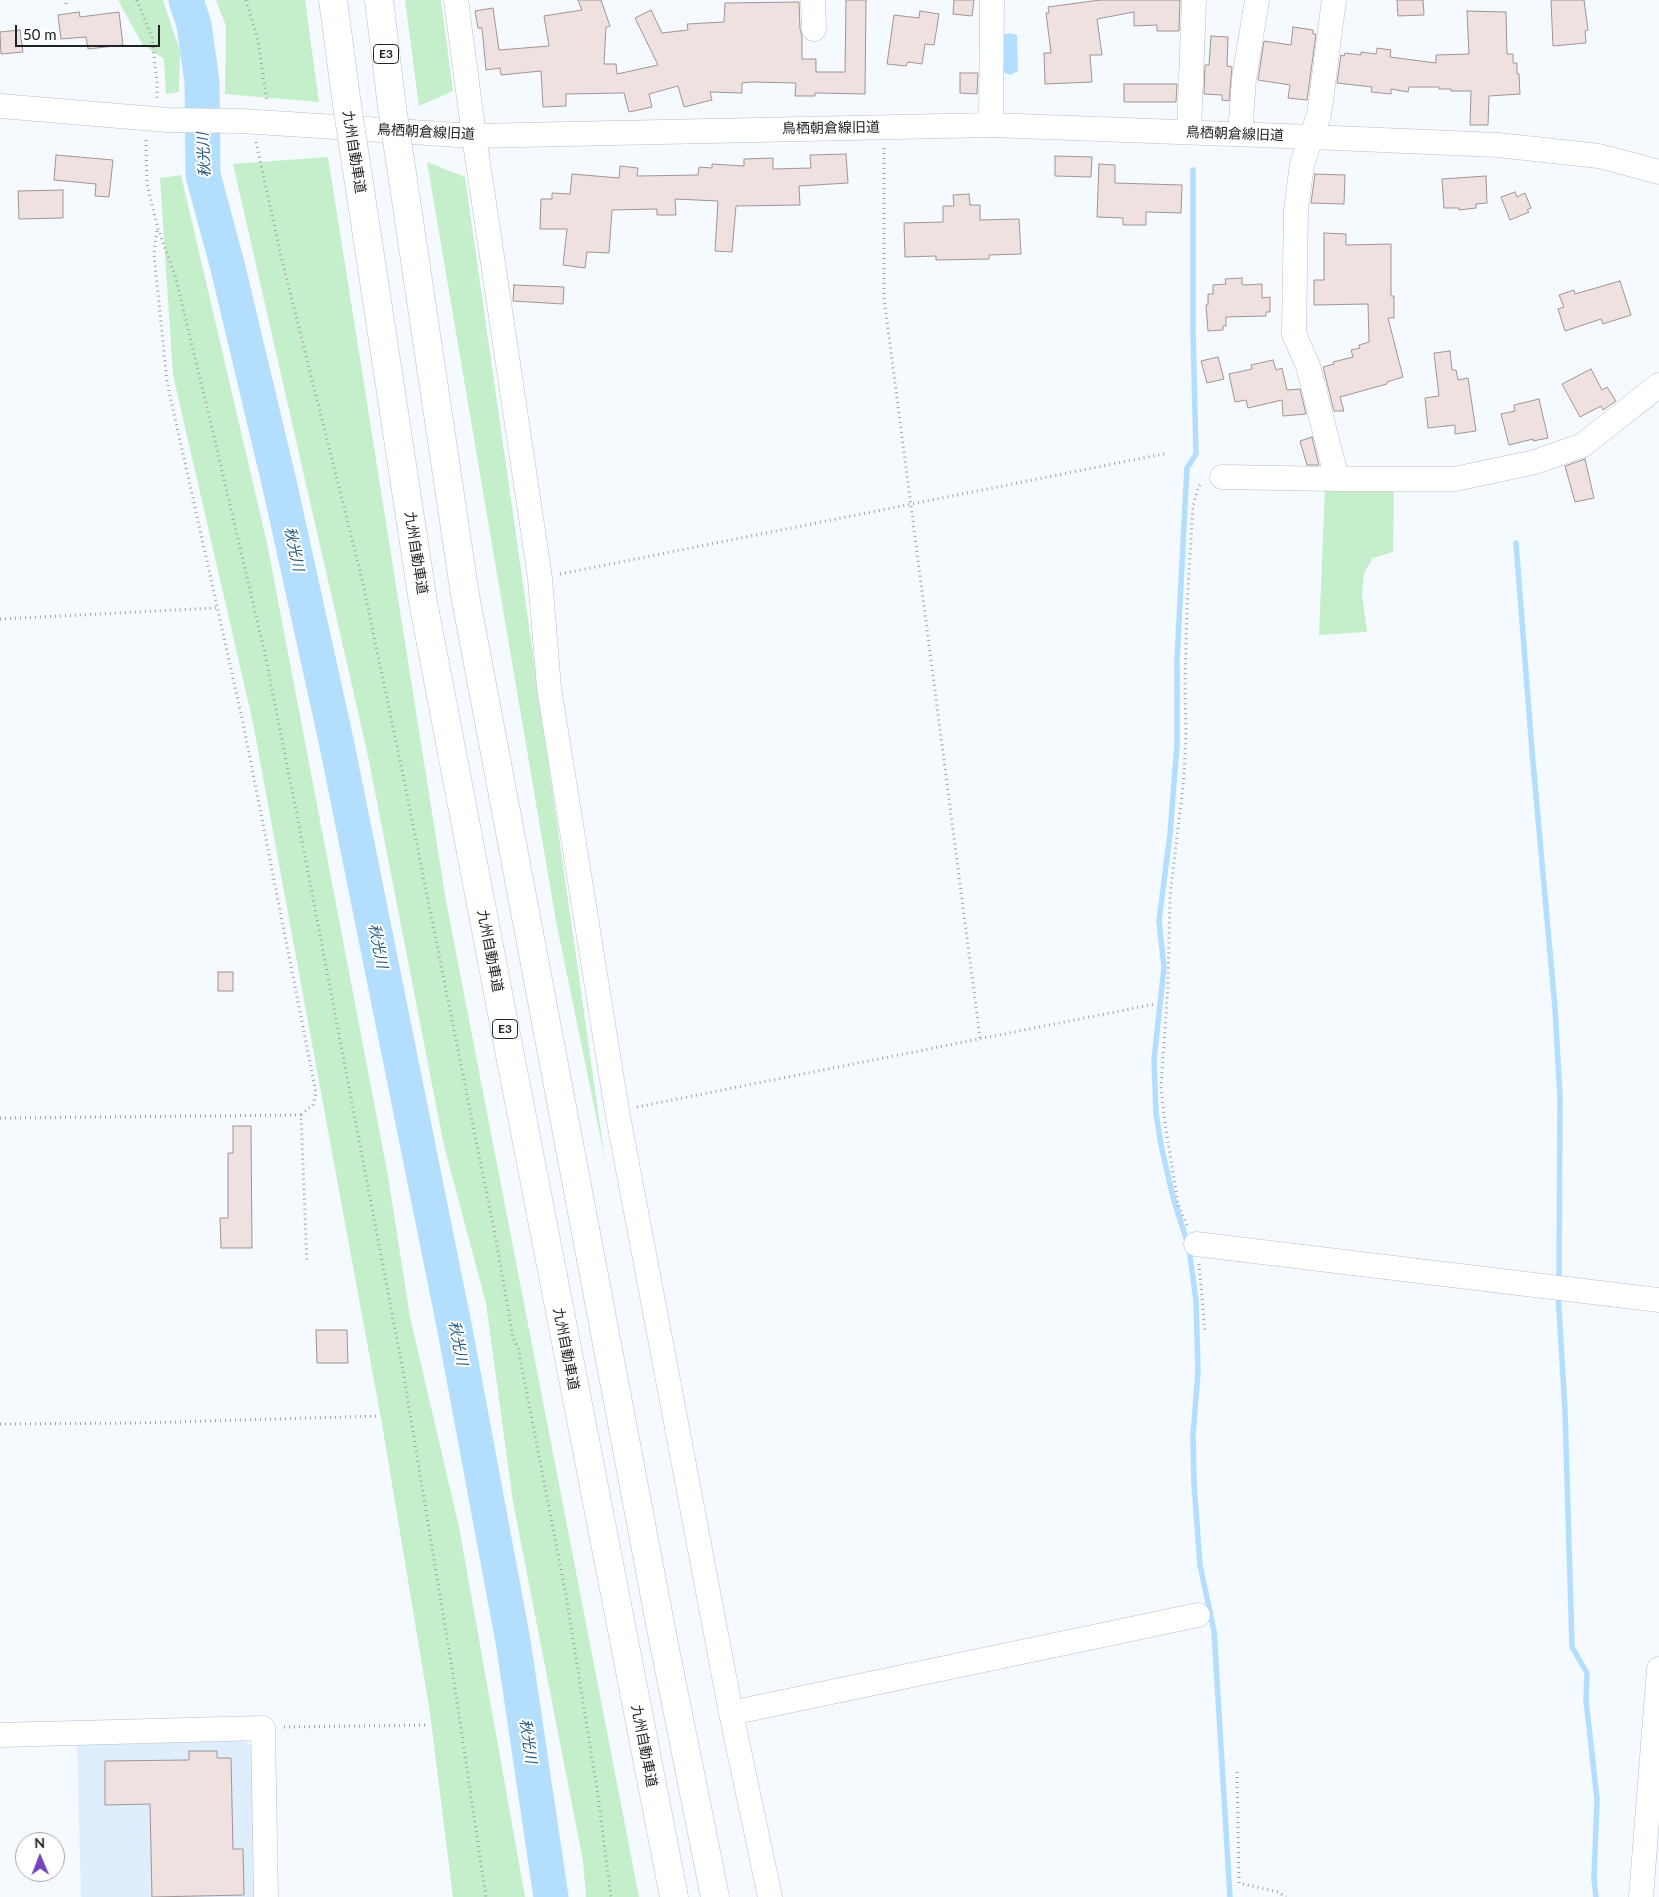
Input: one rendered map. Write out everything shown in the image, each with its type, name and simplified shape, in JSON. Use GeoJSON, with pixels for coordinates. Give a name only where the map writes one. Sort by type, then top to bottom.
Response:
{"type":"FeatureCollection","features":[{"type":"Feature","properties":{"kind":"highway","name":"九州自動車道"},"geometry":{"type":"LineString","coordinates":[[333,0],[347,105],[423,602],[674,1897]]}},
{"type":"Feature","properties":{"kind":"highway","name":"E3"},"geometry":{"type":"LineString","coordinates":[[379,0],[392,107],[467,605],[645,1546],[715,1897]]}},
{"type":"Feature","properties":{"kind":"street"},"geometry":{"type":"LineString","coordinates":[[456,0],[474,136],[540,578],[549,688],[616,1111],[731,1713],[770,1897]]}},
{"type":"Feature","properties":{"kind":"street"},"geometry":{"type":"LineString","coordinates":[[813,0],[814,29]]}},
{"type":"Feature","properties":{"kind":"street"},"geometry":{"type":"LineString","coordinates":[[991,125],[992,0]]}},
{"type":"Feature","properties":{"kind":"street"},"geometry":{"type":"LineString","coordinates":[[1189,132],[1194,0]]}},
{"type":"Feature","properties":{"kind":"street"},"geometry":{"type":"LineString","coordinates":[[1240,134],[1244,79],[1257,0]]}},
{"type":"Feature","properties":{"kind":"street"},"geometry":{"type":"LineString","coordinates":[[1334,0],[1320,115],[1302,164],[1296,210],[1294,334],[1308,366],[1338,479]]}},
{"type":"Feature","properties":{"kind":"street","name":"鳥栖朝倉線旧道"},"geometry":{"type":"LineString","coordinates":[[0,106],[157,119],[255,122],[474,136],[991,125],[1240,134],[1498,145],[1599,156],[1659,172]]}},
{"type":"Feature","properties":{"kind":"street"},"geometry":{"type":"LineString","coordinates":[[1222,476],[1338,479],[1456,479],[1535,462],[1583,445],[1659,385]]}},
{"type":"Feature","properties":{"kind":"street"},"geometry":{"type":"LineString","coordinates":[[1196,1244],[1659,1300]]}},
{"type":"Feature","properties":{"kind":"street"},"geometry":{"type":"LineString","coordinates":[[731,1713],[1198,1615]]}},
{"type":"Feature","properties":{"kind":"street"},"geometry":{"type":"LineString","coordinates":[[1641,1897],[1659,1669]]}},
{"type":"Feature","properties":{"kind":"street"},"geometry":{"type":"LineString","coordinates":[[0,1734],[263,1728],[266,1897]]}},
{"type":"Feature","properties":{"kind":"path"},"geometry":{"type":"LineString","coordinates":[[137,0],[152,38],[157,82],[157,119],[147,184],[158,229],[175,275],[214,436],[264,654],[306,860],[403,1371],[452,1668],[486,1897]]}},
{"type":"Feature","properties":{"kind":"path"},"geometry":{"type":"LineString","coordinates":[[246,0],[258,41],[255,122],[259,157],[281,256],[362,579],[411,813],[492,1220],[513,1338],[518,1348],[566,1595],[598,1796],[611,1897]]}},
{"type":"Feature","properties":{"kind":"path"},"geometry":{"type":"LineString","coordinates":[[884,128],[884,298],[980,1038]]}},
{"type":"Feature","properties":{"kind":"path"},"geometry":{"type":"LineString","coordinates":[[0,1118],[301,1115],[313,1105],[316,1092],[242,723],[167,382],[154,254],[158,229]]}},
{"type":"Feature","properties":{"kind":"path"},"geometry":{"type":"LineString","coordinates":[[540,578],[1168,453]]}},
{"type":"Feature","properties":{"kind":"path"},"geometry":{"type":"LineString","coordinates":[[1205,1331],[1199,1260],[1196,1244],[1178,1204],[1161,1087],[1168,986],[1170,896],[1184,769],[1187,606],[1193,506],[1198,487],[1206,480],[1222,476]]}},
{"type":"Feature","properties":{"kind":"path"},"geometry":{"type":"LineString","coordinates":[[0,619],[216,608]]}},
{"type":"Feature","properties":{"kind":"path"},"geometry":{"type":"LineString","coordinates":[[616,1111],[1156,1004]]}},
{"type":"Feature","properties":{"kind":"path"},"geometry":{"type":"LineString","coordinates":[[301,1115],[307,1263]]}},
{"type":"Feature","properties":{"kind":"path"},"geometry":{"type":"LineString","coordinates":[[0,1424],[148,1423],[379,1416]]}},
{"type":"Feature","properties":{"kind":"path"},"geometry":{"type":"LineString","coordinates":[[263,1728],[429,1725]]}},
{"type":"Feature","properties":{"kind":"path"},"geometry":{"type":"LineString","coordinates":[[1237,1772],[1239,1883],[1278,1892],[1286,1897]]}},
{"type":"Feature","properties":{"kind":"shaded area"},"geometry":{"type":"Polygon","coordinates":[[[242,1738],[253,1748],[256,1897],[81,1897],[77,1744],[242,1738]]]}},
{"type":"Feature","properties":{"kind":"green space"},"geometry":{"type":"Polygon","coordinates":[[[118,0],[163,0],[180,51],[179,92],[166,94],[164,59],[142,44],[118,0]]]}},
{"type":"Feature","properties":{"kind":"green space"},"geometry":{"type":"Polygon","coordinates":[[[216,0],[305,0],[319,102],[225,94],[226,26],[216,0]]]}},
{"type":"Feature","properties":{"kind":"green space"},"geometry":{"type":"Polygon","coordinates":[[[405,0],[441,0],[453,91],[419,106],[405,0]]]}},
{"type":"Feature","properties":{"kind":"green space"},"geometry":{"type":"Polygon","coordinates":[[[328,157],[446,901],[639,1897],[586,1897],[583,1861],[513,1502],[486,1303],[444,1146],[368,756],[233,164],[328,157]]]}},
{"type":"Feature","properties":{"kind":"green space"},"geometry":{"type":"Polygon","coordinates":[[[427,162],[465,177],[605,1160],[556,921],[427,162]]]}},
{"type":"Feature","properties":{"kind":"green space"},"geometry":{"type":"Polygon","coordinates":[[[181,175],[267,543],[388,1176],[410,1317],[459,1527],[525,1897],[453,1897],[430,1713],[382,1424],[253,723],[173,375],[160,178],[181,175]]]}},
{"type":"Feature","properties":{"kind":"green space"},"geometry":{"type":"Polygon","coordinates":[[[1394,487],[1393,552],[1373,558],[1364,573],[1362,594],[1367,632],[1319,635],[1325,488],[1394,487]]]}},
{"type":"Feature","properties":{"kind":"water"},"geometry":{"type":"Polygon","coordinates":[[[1010,33],[1017,35],[1018,71],[1010,75],[1001,71],[1002,35],[1010,33]]]}},
{"type":"Feature","properties":{"kind":"building"},"geometry":{"type":"Polygon","coordinates":[[[578,0],[601,0],[610,26],[606,27],[604,64],[616,64],[617,74],[658,65],[635,18],[651,10],[662,33],[688,30],[687,24],[724,22],[725,3],[799,2],[802,59],[816,59],[816,72],[845,72],[846,0],[866,0],[865,94],[815,93],[815,96],[795,96],[796,83],[752,82],[742,83],[742,93],[710,92],[712,100],[684,107],[678,86],[649,94],[652,107],[629,112],[624,93],[566,94],[566,106],[543,107],[541,71],[501,75],[500,68],[486,70],[482,28],[478,28],[475,11],[493,8],[499,50],[549,46],[544,16],[582,10],[578,0]]]}},
{"type":"Feature","properties":{"kind":"building"},"geometry":{"type":"Polygon","coordinates":[[[954,0],[974,0],[972,16],[953,14],[954,0]]]}},
{"type":"Feature","properties":{"kind":"building"},"geometry":{"type":"Polygon","coordinates":[[[1100,0],[1180,0],[1179,31],[1157,31],[1157,25],[1134,26],[1134,12],[1097,19],[1102,55],[1090,55],[1092,82],[1045,84],[1044,53],[1051,53],[1046,13],[1049,13],[1048,7],[1100,0]]]}},
{"type":"Feature","properties":{"kind":"building"},"geometry":{"type":"Polygon","coordinates":[[[1397,0],[1423,0],[1424,15],[1398,16],[1397,0]]]}},
{"type":"Feature","properties":{"kind":"building"},"geometry":{"type":"Polygon","coordinates":[[[1551,0],[1584,0],[1588,30],[1585,31],[1586,43],[1553,46],[1551,0]]]}},
{"type":"Feature","properties":{"kind":"building"},"geometry":{"type":"Polygon","coordinates":[[[920,11],[939,14],[934,45],[925,44],[922,64],[908,62],[906,66],[887,64],[894,15],[919,18],[920,11]]]}},
{"type":"Feature","properties":{"kind":"building"},"geometry":{"type":"Polygon","coordinates":[[[1467,11],[1506,12],[1507,54],[1513,54],[1513,63],[1517,63],[1520,94],[1489,96],[1488,125],[1470,125],[1471,91],[1451,91],[1451,89],[1439,89],[1439,87],[1409,87],[1408,92],[1391,89],[1391,94],[1371,92],[1372,87],[1337,83],[1341,55],[1344,56],[1345,53],[1361,55],[1361,52],[1376,54],[1377,48],[1391,50],[1390,57],[1436,63],[1436,55],[1469,54],[1467,11]]]}},
{"type":"Feature","properties":{"kind":"building"},"geometry":{"type":"Polygon","coordinates":[[[79,12],[80,17],[119,12],[123,45],[88,49],[86,37],[61,39],[58,15],[79,12]]]}},
{"type":"Feature","properties":{"kind":"building"},"geometry":{"type":"Polygon","coordinates":[[[1293,27],[1313,30],[1313,34],[1316,34],[1307,100],[1288,98],[1290,85],[1258,80],[1264,41],[1291,45],[1293,27]]]}},
{"type":"Feature","properties":{"kind":"building"},"geometry":{"type":"Polygon","coordinates":[[[20,30],[23,52],[1,54],[0,32],[20,30]]]}},
{"type":"Feature","properties":{"kind":"building"},"geometry":{"type":"Polygon","coordinates":[[[1211,36],[1228,37],[1227,66],[1232,67],[1229,101],[1222,100],[1222,95],[1204,94],[1205,65],[1209,65],[1211,36]]]}},
{"type":"Feature","properties":{"kind":"building"},"geometry":{"type":"Polygon","coordinates":[[[960,73],[978,73],[977,94],[960,93],[960,73]]]}},
{"type":"Feature","properties":{"kind":"building"},"geometry":{"type":"Polygon","coordinates":[[[1124,84],[1177,84],[1176,102],[1124,102],[1124,84]]]}},
{"type":"Feature","properties":{"kind":"building"},"geometry":{"type":"Polygon","coordinates":[[[846,154],[848,183],[799,186],[800,205],[736,206],[732,252],[715,251],[718,201],[675,199],[676,215],[657,215],[657,209],[612,210],[609,253],[587,252],[585,268],[563,265],[567,229],[540,229],[541,199],[552,199],[552,193],[570,194],[572,174],[619,178],[620,166],[638,168],[637,176],[698,175],[699,167],[712,168],[712,164],[744,166],[744,159],[773,158],[773,169],[811,168],[810,155],[846,154]]]}},
{"type":"Feature","properties":{"kind":"building"},"geometry":{"type":"Polygon","coordinates":[[[56,155],[113,160],[109,197],[95,196],[96,184],[54,180],[56,155]]]}},
{"type":"Feature","properties":{"kind":"building"},"geometry":{"type":"Polygon","coordinates":[[[1055,156],[1092,157],[1091,177],[1055,176],[1055,156]]]}},
{"type":"Feature","properties":{"kind":"building"},"geometry":{"type":"Polygon","coordinates":[[[1099,164],[1115,165],[1115,183],[1182,185],[1181,213],[1146,212],[1146,225],[1123,225],[1123,218],[1097,217],[1099,164]]]}},
{"type":"Feature","properties":{"kind":"building"},"geometry":{"type":"Polygon","coordinates":[[[1315,174],[1345,175],[1344,204],[1311,203],[1315,174]]]}},
{"type":"Feature","properties":{"kind":"building"},"geometry":{"type":"Polygon","coordinates":[[[1486,176],[1487,203],[1476,204],[1476,208],[1459,210],[1459,208],[1444,208],[1442,179],[1486,176]]]}},
{"type":"Feature","properties":{"kind":"building"},"geometry":{"type":"Polygon","coordinates":[[[63,190],[63,218],[19,219],[18,191],[63,190]]]}},
{"type":"Feature","properties":{"kind":"building"},"geometry":{"type":"Polygon","coordinates":[[[1515,192],[1517,197],[1525,193],[1531,208],[1527,210],[1529,212],[1510,220],[1501,197],[1515,192]]]}},
{"type":"Feature","properties":{"kind":"building"},"geometry":{"type":"Polygon","coordinates":[[[969,194],[970,205],[980,205],[980,220],[1019,219],[1021,254],[989,255],[989,259],[936,260],[936,256],[905,257],[904,223],[943,222],[943,206],[954,206],[953,195],[969,194]]]}},
{"type":"Feature","properties":{"kind":"building"},"geometry":{"type":"Polygon","coordinates":[[[1324,233],[1346,234],[1346,245],[1391,244],[1391,296],[1394,296],[1394,318],[1388,318],[1403,377],[1387,382],[1387,384],[1340,397],[1344,411],[1334,411],[1323,367],[1334,364],[1333,362],[1353,357],[1351,350],[1360,348],[1359,345],[1369,342],[1368,304],[1314,305],[1314,280],[1324,280],[1324,233]]]}},
{"type":"Feature","properties":{"kind":"building"},"geometry":{"type":"Polygon","coordinates":[[[1242,278],[1242,284],[1245,285],[1262,284],[1262,298],[1270,297],[1270,312],[1266,312],[1266,316],[1226,317],[1226,326],[1223,326],[1223,330],[1208,331],[1206,305],[1208,305],[1208,294],[1213,294],[1213,285],[1226,284],[1225,279],[1242,278]]]}},
{"type":"Feature","properties":{"kind":"building"},"geometry":{"type":"Polygon","coordinates":[[[1620,281],[1631,315],[1603,324],[1601,319],[1565,331],[1558,309],[1564,307],[1559,295],[1574,290],[1575,294],[1620,281]]]}},
{"type":"Feature","properties":{"kind":"building"},"geometry":{"type":"Polygon","coordinates":[[[514,285],[564,287],[563,304],[513,301],[514,285]]]}},
{"type":"Feature","properties":{"kind":"building"},"geometry":{"type":"Polygon","coordinates":[[[1450,351],[1452,370],[1456,370],[1458,380],[1468,378],[1476,431],[1455,434],[1455,425],[1428,428],[1425,398],[1439,396],[1434,353],[1450,351]]]}},
{"type":"Feature","properties":{"kind":"building"},"geometry":{"type":"Polygon","coordinates":[[[1218,357],[1224,379],[1207,383],[1201,361],[1218,357]]]}},
{"type":"Feature","properties":{"kind":"building"},"geometry":{"type":"Polygon","coordinates":[[[1273,360],[1276,370],[1282,368],[1287,390],[1300,389],[1306,414],[1283,416],[1282,400],[1248,408],[1246,400],[1235,402],[1229,374],[1252,369],[1251,365],[1273,360]]]}},
{"type":"Feature","properties":{"kind":"building"},"geometry":{"type":"Polygon","coordinates":[[[1591,369],[1602,390],[1607,387],[1616,401],[1603,410],[1601,406],[1580,417],[1562,384],[1591,369]]]}},
{"type":"Feature","properties":{"kind":"building"},"geometry":{"type":"Polygon","coordinates":[[[1539,399],[1548,438],[1533,441],[1533,439],[1509,445],[1501,414],[1515,411],[1514,405],[1539,399]]]}},
{"type":"Feature","properties":{"kind":"building"},"geometry":{"type":"Polygon","coordinates":[[[1312,437],[1319,465],[1307,465],[1300,441],[1312,437]]]}},
{"type":"Feature","properties":{"kind":"building"},"geometry":{"type":"Polygon","coordinates":[[[1585,459],[1594,498],[1575,502],[1565,466],[1585,459]]]}},
{"type":"Feature","properties":{"kind":"building"},"geometry":{"type":"Polygon","coordinates":[[[218,972],[233,972],[233,991],[218,991],[218,972]]]}},
{"type":"Feature","properties":{"kind":"building"},"geometry":{"type":"Polygon","coordinates":[[[233,1126],[251,1126],[252,1248],[221,1248],[220,1218],[228,1218],[228,1153],[233,1153],[233,1126]]]}},
{"type":"Feature","properties":{"kind":"building"},"geometry":{"type":"Polygon","coordinates":[[[316,1330],[347,1330],[348,1363],[317,1363],[316,1330]]]}},
{"type":"Feature","properties":{"kind":"building"},"geometry":{"type":"Polygon","coordinates":[[[189,1751],[217,1751],[217,1758],[231,1758],[233,1849],[243,1849],[244,1895],[152,1897],[150,1804],[105,1805],[105,1761],[189,1760],[189,1751]]]}},
{"type":"Feature","properties":{"kind":"waterway","name":"秋光川"},"geometry":{"type":"LineString","coordinates":[[186,0],[194,25],[202,82],[203,175],[227,264],[279,482],[337,745],[455,1330],[513,1641],[551,1897]]}},
{"type":"Feature","properties":{"kind":"waterway"},"geometry":{"type":"LineString","coordinates":[[1193,170],[1193,331],[1196,454],[1187,468],[1177,661],[1177,745],[1170,834],[1159,921],[1164,967],[1154,1060],[1156,1113],[1161,1145],[1173,1197],[1189,1248],[1196,1301],[1198,1372],[1193,1435],[1194,1484],[1200,1565],[1214,1631],[1230,1897]]}},
{"type":"Feature","properties":{"kind":"waterway"},"geometry":{"type":"LineString","coordinates":[[1516,543],[1555,1008],[1560,1097],[1559,1281]]}},
{"type":"Feature","properties":{"kind":"waterway"},"geometry":{"type":"LineString","coordinates":[[1558,1293],[1565,1411],[1572,1647],[1587,1673],[1586,1700],[1597,1799],[1594,1879],[1596,1897]]}}]}
